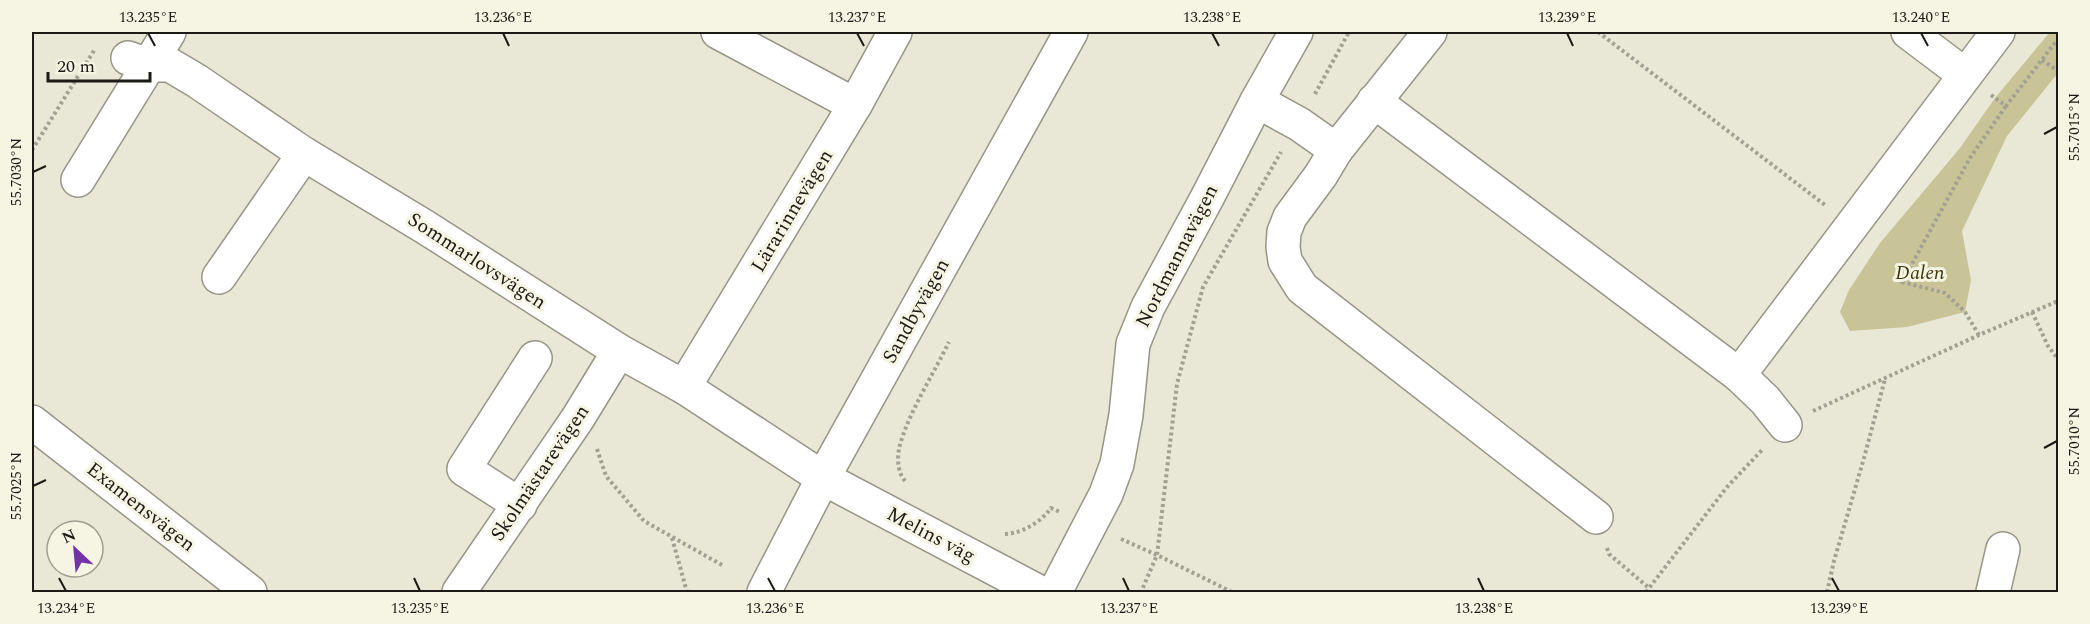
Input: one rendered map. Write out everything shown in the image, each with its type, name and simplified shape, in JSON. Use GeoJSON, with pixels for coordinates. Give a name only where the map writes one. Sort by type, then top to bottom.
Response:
{"type":"FeatureCollection","features":[{"type":"Feature","properties":{"kind":"street"},"geometry":{"type":"LineString","coordinates":[[78,180],[138,62],[169,32]]}},
{"type":"Feature","properties":{"kind":"street"},"geometry":{"type":"LineString","coordinates":[[718,32],[855,105]]}},
{"type":"Feature","properties":{"kind":"street","name":"Lärarinnevägen"},"geometry":{"type":"LineString","coordinates":[[684,387],[855,105],[895,32]]}},
{"type":"Feature","properties":{"kind":"street","name":"Sandbyvägen"},"geometry":{"type":"LineString","coordinates":[[764,592],[823,478],[1071,32]]}},
{"type":"Feature","properties":{"kind":"street","name":"Nordmannavägen"},"geometry":{"type":"LineString","coordinates":[[1055,592],[1106,494],[1117,464],[1126,415],[1133,344],[1148,307],[1257,100],[1296,32]]}},
{"type":"Feature","properties":{"kind":"street"},"geometry":{"type":"LineString","coordinates":[[1430,32],[1336,150],[1290,217],[1284,232],[1285,261],[1302,288],[1596,517]]}},
{"type":"Feature","properties":{"kind":"street"},"geometry":{"type":"LineString","coordinates":[[1908,32],[1965,75]]}},
{"type":"Feature","properties":{"kind":"street"},"geometry":{"type":"LineString","coordinates":[[1739,375],[1998,32]]}},
{"type":"Feature","properties":{"kind":"street","name":"Sommarlovsvägen"},"geometry":{"type":"LineString","coordinates":[[138,62],[170,65],[207,87],[304,154],[425,227],[619,351],[684,387],[823,478]]}},
{"type":"Feature","properties":{"kind":"street"},"geometry":{"type":"LineString","coordinates":[[1257,100],[1299,124],[1336,150]]}},
{"type":"Feature","properties":{"kind":"street"},"geometry":{"type":"LineString","coordinates":[[1374,102],[1739,375],[1765,400],[1785,425]]}},
{"type":"Feature","properties":{"kind":"street"},"geometry":{"type":"LineString","coordinates":[[219,276],[304,154]]}},
{"type":"Feature","properties":{"kind":"street","name":"Skolmästarevägen"},"geometry":{"type":"LineString","coordinates":[[459,592],[578,418],[619,351]]}},
{"type":"Feature","properties":{"kind":"street"},"geometry":{"type":"LineString","coordinates":[[520,505],[464,469],[535,358]]}},
{"type":"Feature","properties":{"kind":"street","name":"Examensvägen"},"geometry":{"type":"LineString","coordinates":[[32,422],[250,592]]}},
{"type":"Feature","properties":{"kind":"street","name":"Melins väg"},"geometry":{"type":"LineString","coordinates":[[823,478],[1039,592]]}},
{"type":"Feature","properties":{"kind":"street"},"geometry":{"type":"LineString","coordinates":[[1993,592],[2003,549]]}},
{"type":"Feature","properties":{"kind":"path"},"geometry":{"type":"LineString","coordinates":[[1141,592],[1157,555],[1177,384],[1203,287],[1299,124],[1349,32]]}},
{"type":"Feature","properties":{"kind":"path"},"geometry":{"type":"LineString","coordinates":[[1598,32],[1852,226]]}},
{"type":"Feature","properties":{"kind":"path"},"geometry":{"type":"LineString","coordinates":[[1979,335],[1965,312],[1946,293],[1902,282],[1970,158],[2006,106],[2058,39]]}},
{"type":"Feature","properties":{"kind":"path"},"geometry":{"type":"LineString","coordinates":[[32,150],[100,41]]}},
{"type":"Feature","properties":{"kind":"path"},"geometry":{"type":"LineString","coordinates":[[2042,60],[2058,71]]}},
{"type":"Feature","properties":{"kind":"path"},"geometry":{"type":"LineString","coordinates":[[1995,98],[2006,106]]}},
{"type":"Feature","properties":{"kind":"path"},"geometry":{"type":"LineString","coordinates":[[1646,592],[1727,488],[1785,425],[2058,301]]}},
{"type":"Feature","properties":{"kind":"path"},"geometry":{"type":"LineString","coordinates":[[2032,312],[2058,359]]}},
{"type":"Feature","properties":{"kind":"path"},"geometry":{"type":"LineString","coordinates":[[910,488],[901,477],[898,450],[905,429],[949,342]]}},
{"type":"Feature","properties":{"kind":"path"},"geometry":{"type":"LineString","coordinates":[[1827,592],[1885,378]]}},
{"type":"Feature","properties":{"kind":"path"},"geometry":{"type":"LineString","coordinates":[[578,418],[595,441],[606,476],[644,521],[722,566]]}},
{"type":"Feature","properties":{"kind":"path"},"geometry":{"type":"LineString","coordinates":[[1000,533],[1008,534],[1026,528],[1043,519],[1051,508],[1157,555],[1232,592]]}},
{"type":"Feature","properties":{"kind":"path"},"geometry":{"type":"LineString","coordinates":[[1596,517],[1609,554],[1649,588]]}},
{"type":"Feature","properties":{"kind":"path"},"geometry":{"type":"LineString","coordinates":[[672,537],[687,592]]}},
{"type":"Feature","properties":{"kind":"green space","name":"Dalen"},"geometry":{"type":"Polygon","coordinates":[[[2050,32],[2058,32],[2058,73],[2007,136],[1962,231],[1971,280],[1965,312],[1907,327],[1850,331],[1840,312],[1849,290],[1880,243],[1960,148],[1995,98],[2050,32]]]}}]}
